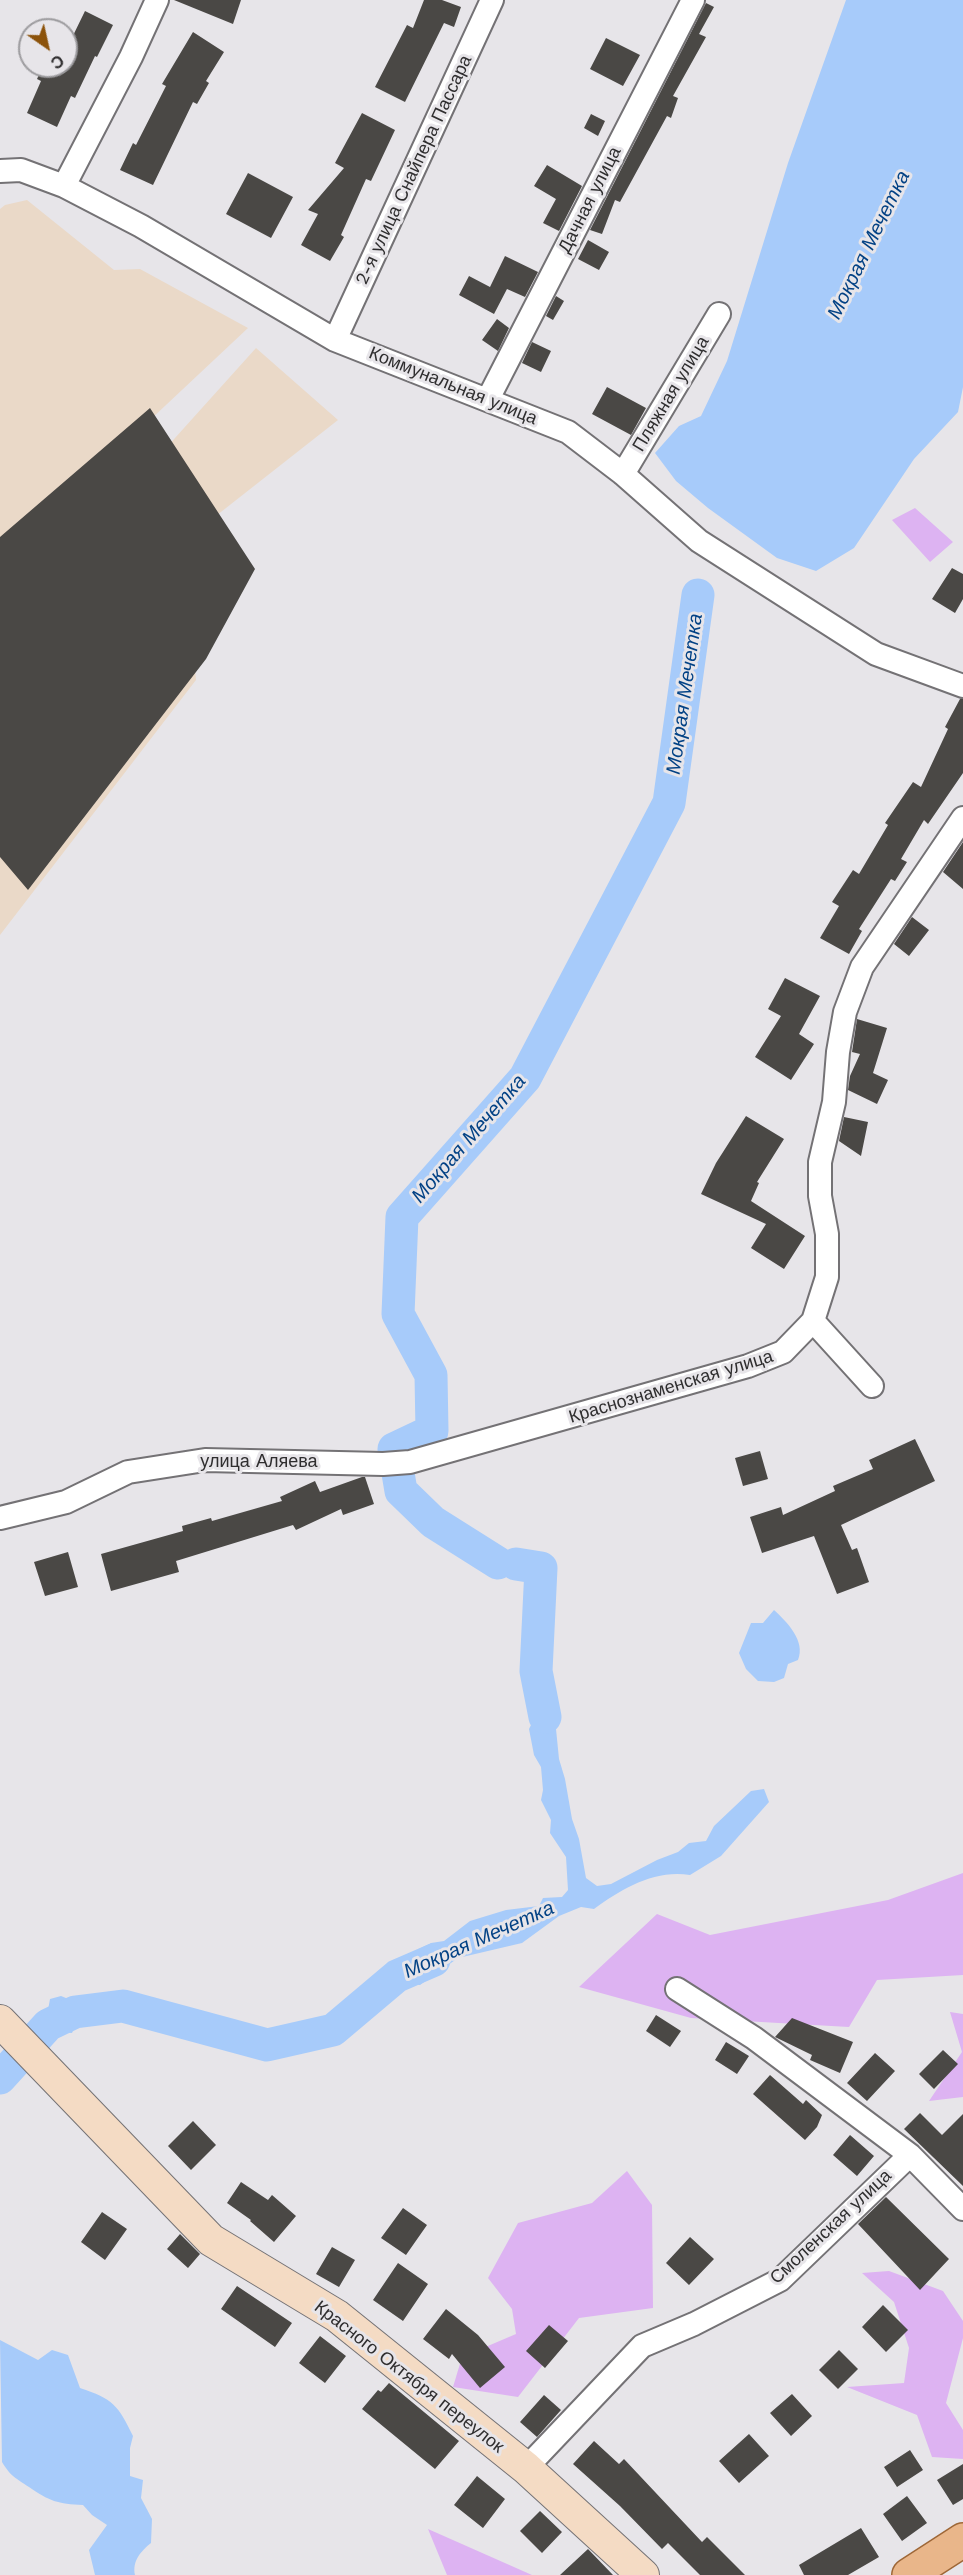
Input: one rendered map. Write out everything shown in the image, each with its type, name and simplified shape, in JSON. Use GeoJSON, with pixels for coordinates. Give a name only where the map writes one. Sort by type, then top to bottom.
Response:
{"type":"FeatureCollection","features":[{"type":"Feature","properties":{"kind":"main road"},"geometry":{"type":"LineString","coordinates":[[909,2575],[963,2540]]}},
{"type":"Feature","properties":{"kind":"street"},"geometry":{"type":"LineString","coordinates":[[64,186],[131,57],[157,0]]}},
{"type":"Feature","properties":{"kind":"street","name":"2-я улица Снайпера Пассара"},"geometry":{"type":"LineString","coordinates":[[335,340],[492,0]]}},
{"type":"Feature","properties":{"kind":"street","name":"Дачная улица"},"geometry":{"type":"LineString","coordinates":[[488,399],[693,0]]}},
{"type":"Feature","properties":{"kind":"street","name":"Коммунальная улица"},"geometry":{"type":"LineString","coordinates":[[0,171],[21,170],[64,186],[141,226],[335,340],[568,432],[623,474],[699,541],[876,654],[963,686]]}},
{"type":"Feature","properties":{"kind":"street","name":"Пляжная улица"},"geometry":{"type":"LineString","coordinates":[[623,474],[719,314]]}},
{"type":"Feature","properties":{"kind":"street","name":"Краснознаменская улица"},"geometry":{"type":"LineString","coordinates":[[383,1464],[410,1462],[748,1366],[783,1352],[813,1321],[827,1277],[828,1234],[820,1196],[820,1161],[834,1102],[838,1052],[845,1012],[862,967],[963,818]]}},
{"type":"Feature","properties":{"kind":"street"},"geometry":{"type":"LineString","coordinates":[[813,1321],[872,1386]]}},
{"type":"Feature","properties":{"kind":"street","name":"улица Аляева"},"geometry":{"type":"LineString","coordinates":[[0,1518],[66,1502],[128,1472],[205,1460],[383,1464]]}},
{"type":"Feature","properties":{"kind":"street","name":"Смоленская улица"},"geometry":{"type":"LineString","coordinates":[[677,1989],[754,2038],[910,2154],[963,2209]]}},
{"type":"Feature","properties":{"kind":"street","name":"Красного Октября переулок"},"geometry":{"type":"LineString","coordinates":[[0,2021],[211,2240],[338,2316],[526,2468],[643,2575]]}},
{"type":"Feature","properties":{"kind":"street","name":"Смоленская улица"},"geometry":{"type":"LineString","coordinates":[[526,2468],[642,2346],[694,2324],[780,2280],[910,2154]]}},
{"type":"Feature","properties":{"kind":"shaded area"},"geometry":{"type":"Polygon","coordinates":[[[27,200],[114,270],[140,269],[248,328],[117,451],[139,478],[256,348],[338,420],[184,541],[196,680],[0,935],[0,209],[5,205],[27,200]]]}},
{"type":"Feature","properties":{"kind":"shaded area"},"geometry":{"type":"Polygon","coordinates":[[[915,508],[953,542],[930,562],[892,520],[915,508]]]}},
{"type":"Feature","properties":{"kind":"shaded area"},"geometry":{"type":"Polygon","coordinates":[[[963,1873],[963,1975],[877,1980],[849,2027],[691,2018],[579,1987],[657,1914],[710,1935],[888,1900],[963,1873]]]}},
{"type":"Feature","properties":{"kind":"shaded area"},"geometry":{"type":"Polygon","coordinates":[[[950,2012],[963,2014],[963,2097],[929,2101],[962,2052],[950,2012]]]}},
{"type":"Feature","properties":{"kind":"shaded area"},"geometry":{"type":"Polygon","coordinates":[[[627,2171],[652,2205],[653,2308],[579,2318],[518,2397],[453,2387],[462,2357],[516,2334],[512,2309],[488,2278],[518,2223],[592,2203],[627,2171]]]}},
{"type":"Feature","properties":{"kind":"shaded area"},"geometry":{"type":"Polygon","coordinates":[[[889,2271],[943,2291],[963,2321],[963,2338],[946,2403],[963,2430],[963,2459],[932,2457],[917,2415],[847,2387],[904,2383],[909,2348],[894,2302],[862,2273],[889,2271]]]}},
{"type":"Feature","properties":{"kind":"shaded area"},"geometry":{"type":"Polygon","coordinates":[[[428,2529],[532,2575],[447,2575],[428,2529]]]}},
{"type":"Feature","properties":{"kind":"water"},"geometry":{"type":"Polygon","coordinates":[[[846,0],[963,0],[963,387],[958,412],[914,459],[854,548],[816,571],[777,558],[708,508],[676,481],[655,453],[679,426],[701,416],[727,361],[788,163],[846,0]]]}},
{"type":"Feature","properties":{"kind":"water"},"geometry":{"type":"Polygon","coordinates":[[[774,1610],[794,1632],[800,1653],[798,1660],[788,1664],[784,1678],[774,1682],[758,1681],[746,1669],[739,1653],[751,1623],[763,1623],[774,1610]]]}},
{"type":"Feature","properties":{"kind":"water"},"geometry":{"type":"Polygon","coordinates":[[[532,1672],[544,1673],[555,1719],[559,1759],[572,1819],[579,1839],[586,1878],[597,1886],[611,1884],[657,1860],[678,1852],[689,1843],[706,1841],[714,1826],[751,1791],[764,1789],[769,1802],[721,1856],[690,1875],[664,1875],[639,1882],[615,1894],[594,1909],[581,1907],[559,1916],[522,1943],[458,1958],[420,1985],[397,1982],[390,1976],[393,1965],[406,1962],[417,1950],[431,1943],[444,1941],[470,1921],[506,1910],[539,1906],[543,1898],[562,1897],[568,1890],[566,1857],[550,1833],[551,1820],[541,1800],[543,1790],[541,1767],[534,1755],[529,1729],[533,1721],[529,1682],[532,1672]]]}},
{"type":"Feature","properties":{"kind":"water"},"geometry":{"type":"Polygon","coordinates":[[[61,1996],[88,2007],[87,2021],[76,2023],[72,2033],[62,2032],[50,2042],[33,2024],[48,2010],[50,1999],[61,1996]]]}},
{"type":"Feature","properties":{"kind":"water"},"geometry":{"type":"Polygon","coordinates":[[[0,2340],[38,2360],[52,2350],[68,2355],[80,2388],[113,2404],[123,2417],[133,2436],[130,2448],[130,2476],[143,2480],[141,2498],[152,2519],[151,2543],[138,2557],[134,2570],[135,2575],[95,2575],[89,2550],[107,2525],[92,2515],[83,2505],[60,2503],[42,2496],[14,2477],[2,2462],[0,2340]]]}},
{"type":"Feature","properties":{"kind":"building"},"geometry":{"type":"Polygon","coordinates":[[[174,0],[241,0],[233,24],[174,0]]]}},
{"type":"Feature","properties":{"kind":"building"},"geometry":{"type":"Polygon","coordinates":[[[424,0],[442,0],[461,7],[454,27],[444,23],[405,102],[375,87],[407,25],[413,28],[424,0]]]}},
{"type":"Feature","properties":{"kind":"building"},"geometry":{"type":"Polygon","coordinates":[[[706,3],[714,7],[699,34],[706,37],[673,96],[678,98],[671,118],[667,116],[620,202],[615,200],[602,234],[590,230],[706,3]]]}},
{"type":"Feature","properties":{"kind":"building"},"geometry":{"type":"Polygon","coordinates":[[[85,11],[113,25],[75,98],[71,96],[57,127],[27,113],[41,81],[37,78],[78,78],[78,25],[85,11]]]}},
{"type":"Feature","properties":{"kind":"building"},"geometry":{"type":"Polygon","coordinates":[[[193,32],[224,52],[206,81],[209,83],[197,104],[193,102],[153,185],[120,170],[133,143],[136,145],[166,86],[162,84],[193,32]]]}},
{"type":"Feature","properties":{"kind":"building"},"geometry":{"type":"Polygon","coordinates":[[[606,38],[640,55],[623,86],[590,69],[606,38]]]}},
{"type":"Feature","properties":{"kind":"building"},"geometry":{"type":"Polygon","coordinates":[[[362,113],[395,130],[371,181],[366,179],[341,235],[344,237],[330,261],[301,245],[318,214],[308,210],[344,168],[335,163],[362,113]]]}},
{"type":"Feature","properties":{"kind":"building"},"geometry":{"type":"Polygon","coordinates":[[[591,114],[605,121],[598,136],[584,128],[591,114]]]}},
{"type":"Feature","properties":{"kind":"building"},"geometry":{"type":"Polygon","coordinates":[[[547,165],[582,186],[559,231],[543,223],[556,199],[534,186],[547,165]]]}},
{"type":"Feature","properties":{"kind":"building"},"geometry":{"type":"Polygon","coordinates":[[[248,173],[293,197],[271,238],[226,214],[248,173]]]}},
{"type":"Feature","properties":{"kind":"building"},"geometry":{"type":"Polygon","coordinates":[[[588,240],[609,252],[599,270],[578,259],[588,240]]]}},
{"type":"Feature","properties":{"kind":"building"},"geometry":{"type":"Polygon","coordinates":[[[505,256],[538,272],[525,297],[507,289],[494,314],[459,295],[469,276],[490,287],[505,256]]]}},
{"type":"Feature","properties":{"kind":"building"},"geometry":{"type":"Polygon","coordinates":[[[556,296],[564,301],[553,320],[546,316],[556,296]]]}},
{"type":"Feature","properties":{"kind":"building"},"geometry":{"type":"Polygon","coordinates":[[[497,319],[509,328],[498,351],[482,340],[497,319]]]}},
{"type":"Feature","properties":{"kind":"building"},"geometry":{"type":"Polygon","coordinates":[[[532,342],[551,351],[541,372],[522,363],[532,342]]]}},
{"type":"Feature","properties":{"kind":"building"},"geometry":{"type":"Polygon","coordinates":[[[607,387],[646,408],[631,435],[592,414],[607,387]]]}},
{"type":"Feature","properties":{"kind":"building"},"geometry":{"type":"Polygon","coordinates":[[[150,408],[255,569],[206,659],[28,890],[0,857],[0,537],[150,408]]]}},
{"type":"Feature","properties":{"kind":"building"},"geometry":{"type":"Polygon","coordinates":[[[952,568],[963,574],[963,599],[955,613],[932,599],[952,568]]]}},
{"type":"Feature","properties":{"kind":"building"},"geometry":{"type":"Polygon","coordinates":[[[960,699],[963,699],[963,773],[928,824],[924,820],[901,859],[907,862],[895,881],[891,879],[859,929],[862,931],[849,954],[820,938],[839,906],[832,902],[853,870],[859,874],[888,825],[885,823],[913,782],[921,787],[948,729],[945,727],[960,699]]]}},
{"type":"Feature","properties":{"kind":"building"},"geometry":{"type":"Polygon","coordinates":[[[963,842],[963,889],[943,872],[963,842]]]}},
{"type":"Feature","properties":{"kind":"building"},"geometry":{"type":"Polygon","coordinates":[[[912,917],[929,930],[909,956],[894,944],[912,917]]]}},
{"type":"Feature","properties":{"kind":"building"},"geometry":{"type":"Polygon","coordinates":[[[785,978],[820,996],[799,1034],[814,1044],[791,1080],[755,1057],[781,1016],[768,1009],[785,978]]]}},
{"type":"Feature","properties":{"kind":"building"},"geometry":{"type":"Polygon","coordinates":[[[857,1019],[887,1028],[873,1073],[888,1080],[877,1104],[848,1090],[850,1076],[860,1054],[852,1052],[857,1019]]]}},
{"type":"Feature","properties":{"kind":"building"},"geometry":{"type":"Polygon","coordinates":[[[746,1116],[784,1139],[757,1182],[759,1183],[751,1201],[805,1236],[784,1269],[751,1248],[766,1224],[701,1194],[716,1163],[746,1116]]]}},
{"type":"Feature","properties":{"kind":"building"},"geometry":{"type":"Polygon","coordinates":[[[844,1117],[868,1122],[861,1156],[839,1141],[844,1117]]]}},
{"type":"Feature","properties":{"kind":"building"},"geometry":{"type":"Polygon","coordinates":[[[915,1439],[935,1481],[841,1525],[852,1550],[857,1548],[869,1582],[837,1594],[814,1536],[762,1553],[750,1517],[781,1507],[783,1515],[835,1491],[833,1486],[873,1469],[869,1460],[915,1439]]]}},
{"type":"Feature","properties":{"kind":"building"},"geometry":{"type":"Polygon","coordinates":[[[760,1451],[768,1479],[743,1486],[735,1458],[760,1451]]]}},
{"type":"Feature","properties":{"kind":"building"},"geometry":{"type":"Polygon","coordinates":[[[365,1477],[374,1504],[343,1515],[341,1509],[296,1530],[293,1525],[176,1561],[179,1572],[111,1591],[101,1554],[183,1531],[182,1526],[211,1518],[212,1521],[282,1501],[280,1497],[315,1481],[320,1492],[365,1477]]]}},
{"type":"Feature","properties":{"kind":"building"},"geometry":{"type":"Polygon","coordinates":[[[68,1552],[78,1587],[45,1596],[34,1562],[68,1552]]]}},
{"type":"Feature","properties":{"kind":"building"},"geometry":{"type":"Polygon","coordinates":[[[656,2015],[681,2031],[670,2047],[646,2031],[656,2015]]]}},
{"type":"Feature","properties":{"kind":"building"},"geometry":{"type":"Polygon","coordinates":[[[792,2018],[853,2042],[840,2073],[810,2060],[812,2055],[775,2037],[792,2018]]]}},
{"type":"Feature","properties":{"kind":"building"},"geometry":{"type":"Polygon","coordinates":[[[726,2042],[749,2056],[737,2074],[715,2060],[726,2042]]]}},
{"type":"Feature","properties":{"kind":"building"},"geometry":{"type":"Polygon","coordinates":[[[943,2050],[958,2064],[934,2089],[919,2074],[943,2050]]]}},
{"type":"Feature","properties":{"kind":"building"},"geometry":{"type":"Polygon","coordinates":[[[875,2053],[895,2071],[867,2101],[847,2083],[875,2053]]]}},
{"type":"Feature","properties":{"kind":"building"},"geometry":{"type":"Polygon","coordinates":[[[770,2075],[803,2104],[806,2100],[822,2115],[817,2127],[805,2140],[753,2094],[770,2075]]]}},
{"type":"Feature","properties":{"kind":"building"},"geometry":{"type":"Polygon","coordinates":[[[920,2113],[942,2135],[963,2114],[963,2186],[904,2129],[920,2113]]]}},
{"type":"Feature","properties":{"kind":"building"},"geometry":{"type":"Polygon","coordinates":[[[193,2121],[216,2145],[191,2170],[168,2146],[193,2121]]]}},
{"type":"Feature","properties":{"kind":"building"},"geometry":{"type":"Polygon","coordinates":[[[850,2135],[874,2156],[857,2176],[833,2155],[850,2135]]]}},
{"type":"Feature","properties":{"kind":"building"},"geometry":{"type":"Polygon","coordinates":[[[241,2182],[268,2200],[272,2195],[296,2216],[274,2242],[251,2220],[227,2203],[241,2182]]]}},
{"type":"Feature","properties":{"kind":"building"},"geometry":{"type":"Polygon","coordinates":[[[886,2197],[949,2259],[920,2290],[858,2224],[886,2197]]]}},
{"type":"Feature","properties":{"kind":"building"},"geometry":{"type":"Polygon","coordinates":[[[403,2208],[427,2225],[406,2255],[381,2238],[403,2208]]]}},
{"type":"Feature","properties":{"kind":"building"},"geometry":{"type":"Polygon","coordinates":[[[102,2212],[127,2229],[105,2260],[81,2242],[102,2212]]]}},
{"type":"Feature","properties":{"kind":"building"},"geometry":{"type":"Polygon","coordinates":[[[180,2234],[200,2254],[188,2268],[167,2249],[180,2234]]]}},
{"type":"Feature","properties":{"kind":"building"},"geometry":{"type":"Polygon","coordinates":[[[690,2237],[714,2259],[689,2285],[666,2263],[690,2237]]]}},
{"type":"Feature","properties":{"kind":"building"},"geometry":{"type":"Polygon","coordinates":[[[332,2247],[355,2260],[339,2287],[316,2274],[332,2247]]]}},
{"type":"Feature","properties":{"kind":"building"},"geometry":{"type":"Polygon","coordinates":[[[398,2263],[428,2284],[403,2321],[373,2300],[398,2263]]]}},
{"type":"Feature","properties":{"kind":"building"},"geometry":{"type":"Polygon","coordinates":[[[237,2286],[292,2323],[275,2347],[221,2309],[237,2286]]]}},
{"type":"Feature","properties":{"kind":"building"},"geometry":{"type":"Polygon","coordinates":[[[883,2305],[908,2330],[886,2352],[862,2327],[883,2305]]]}},
{"type":"Feature","properties":{"kind":"building"},"geometry":{"type":"Polygon","coordinates":[[[446,2309],[478,2335],[505,2367],[480,2388],[452,2354],[449,2359],[423,2339],[446,2309]]]}},
{"type":"Feature","properties":{"kind":"building"},"geometry":{"type":"Polygon","coordinates":[[[549,2325],[568,2341],[545,2368],[526,2351],[549,2325]]]}},
{"type":"Feature","properties":{"kind":"building"},"geometry":{"type":"Polygon","coordinates":[[[320,2336],[346,2356],[325,2383],[299,2363],[320,2336]]]}},
{"type":"Feature","properties":{"kind":"building"},"geometry":{"type":"Polygon","coordinates":[[[839,2350],[858,2369],[838,2389],[819,2370],[839,2350]]]}},
{"type":"Feature","properties":{"kind":"building"},"geometry":{"type":"Polygon","coordinates":[[[389,2383],[459,2441],[435,2469],[362,2409],[378,2390],[381,2392],[389,2383]]]}},
{"type":"Feature","properties":{"kind":"building"},"geometry":{"type":"Polygon","coordinates":[[[792,2394],[812,2416],[791,2436],[770,2413],[792,2394]]]}},
{"type":"Feature","properties":{"kind":"building"},"geometry":{"type":"Polygon","coordinates":[[[544,2395],[561,2410],[537,2437],[520,2422],[544,2395]]]}},
{"type":"Feature","properties":{"kind":"building"},"geometry":{"type":"Polygon","coordinates":[[[749,2434],[769,2456],[739,2483],[719,2461],[749,2434]]]}},
{"type":"Feature","properties":{"kind":"building"},"geometry":{"type":"Polygon","coordinates":[[[594,2441],[619,2464],[624,2459],[702,2542],[707,2537],[745,2575],[700,2575],[668,2543],[662,2549],[620,2506],[573,2464],[594,2441]]]}},
{"type":"Feature","properties":{"kind":"building"},"geometry":{"type":"Polygon","coordinates":[[[910,2450],[923,2470],[897,2487],[884,2467],[910,2450]]]}},
{"type":"Feature","properties":{"kind":"building"},"geometry":{"type":"Polygon","coordinates":[[[963,2464],[963,2499],[953,2505],[937,2480],[963,2464]]]}},
{"type":"Feature","properties":{"kind":"building"},"geometry":{"type":"Polygon","coordinates":[[[477,2476],[505,2499],[483,2528],[454,2505],[477,2476]]]}},
{"type":"Feature","properties":{"kind":"building"},"geometry":{"type":"Polygon","coordinates":[[[907,2496],[927,2523],[902,2541],[883,2514],[907,2496]]]}},
{"type":"Feature","properties":{"kind":"building"},"geometry":{"type":"Polygon","coordinates":[[[540,2511],[562,2532],[542,2553],[520,2531],[540,2511]]]}},
{"type":"Feature","properties":{"kind":"building"},"geometry":{"type":"Polygon","coordinates":[[[861,2528],[879,2557],[848,2575],[804,2575],[799,2565],[861,2528]]]}},
{"type":"Feature","properties":{"kind":"building"},"geometry":{"type":"Polygon","coordinates":[[[588,2549],[613,2575],[560,2575],[588,2549]]]}},
{"type":"Feature","properties":{"kind":"waterway","name":"Мокрая Мечетка"},"geometry":{"type":"LineString","coordinates":[[498,1563],[433,1522],[401,1491],[394,1449],[432,1431],[431,1375],[398,1314],[402,1217],[525,1078],[669,803],[698,595]]}},
{"type":"Feature","properties":{"kind":"waterway","name":"Мокрая Мечетка"},"geometry":{"type":"LineString","coordinates":[[516,1564],[541,1568],[536,1671],[545,1717]]}},
{"type":"Feature","properties":{"kind":"waterway","name":"Мокрая Мечетка"},"geometry":{"type":"LineString","coordinates":[[0,2078],[48,2025],[75,2012],[123,2006],[267,2045],[333,2030],[397,1976],[434,1960]]}}]}
